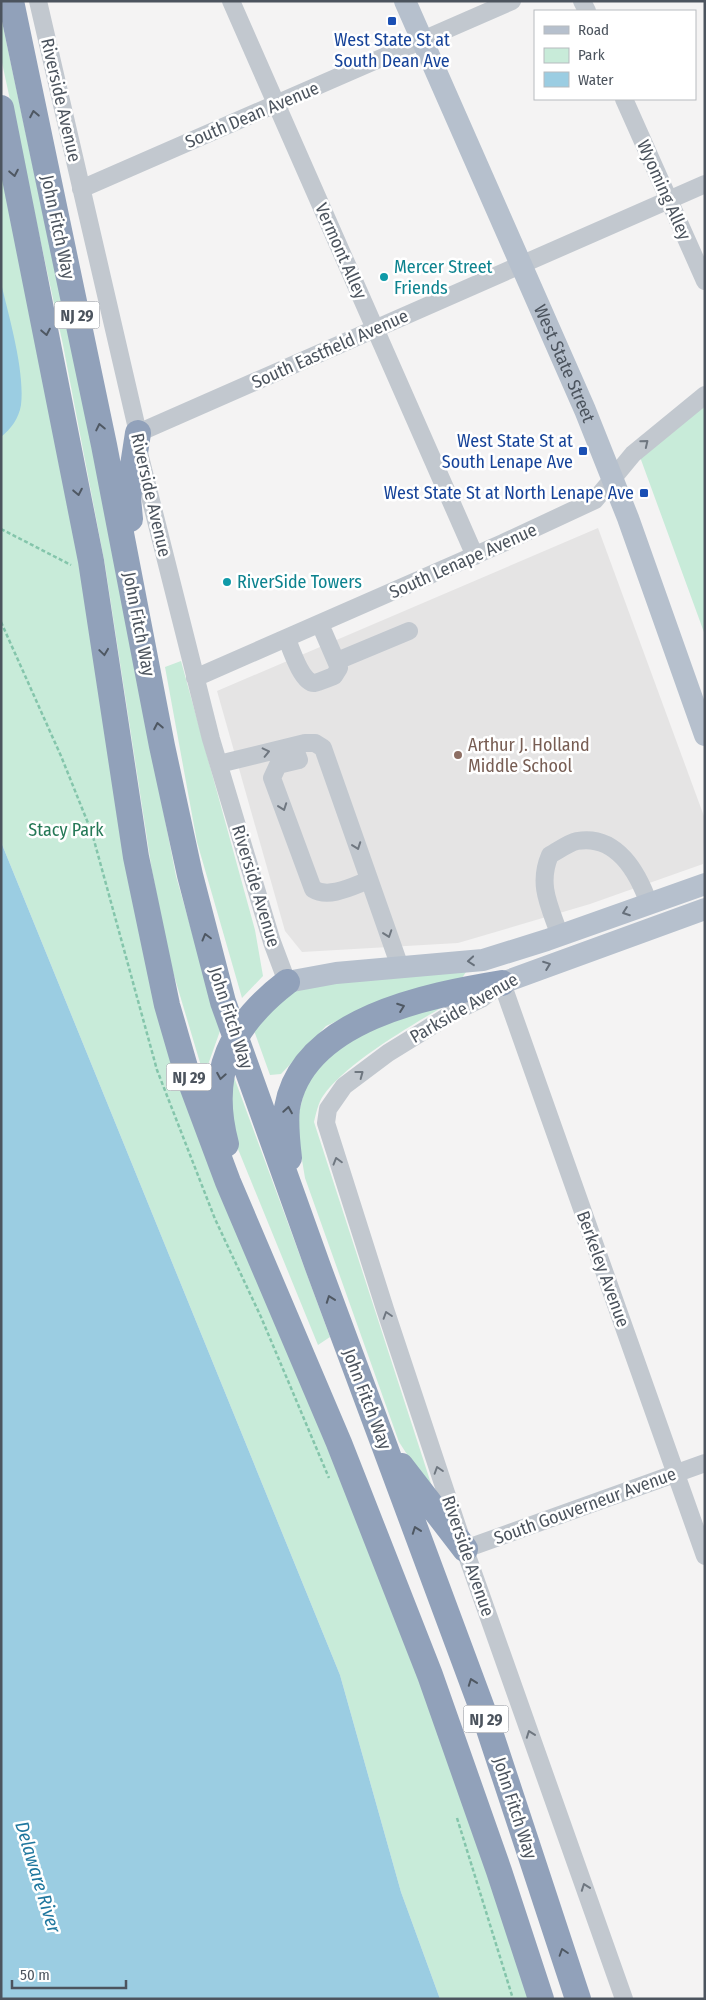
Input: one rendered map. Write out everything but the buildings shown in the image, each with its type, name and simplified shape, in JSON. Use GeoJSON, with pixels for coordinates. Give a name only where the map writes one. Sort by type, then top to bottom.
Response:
{"type":"FeatureCollection","features":[{"type":"Feature","properties":{"kind":"highway","name":"John Fitch Way"},"geometry":{"type":"LineString","coordinates":[[11,1],[104,445],[190,875],[223,1002],[483,1711],[578,1999]]}},
{"type":"Feature","properties":{"kind":"highway","name":"John Fitch Way"},"geometry":{"type":"LineString","coordinates":[[1,108],[91,561],[134,847],[154,948],[185,1068],[228,1182],[339,1443],[430,1675],[499,1871],[541,1999]]}},
{"type":"Feature","properties":{"kind":"highway"},"geometry":{"type":"LineString","coordinates":[[138,433],[128,498],[140,630]]}},
{"type":"Feature","properties":{"kind":"highway"},"geometry":{"type":"LineString","coordinates":[[277,1298],[225,1141],[219,1099],[220,1078],[231,1046],[248,1018],[264,1000],[287,982]]}},
{"type":"Feature","properties":{"kind":"highway"},"geometry":{"type":"LineString","coordinates":[[292,1193],[286,1125],[288,1106],[299,1076],[321,1047],[337,1035],[362,1022],[406,1005],[451,991],[502,982]]}},
{"type":"Feature","properties":{"kind":"highway"},"geometry":{"type":"LineString","coordinates":[[384,1442],[465,1549]]}},
{"type":"Feature","properties":{"kind":"main road","name":"West State Street"},"geometry":{"type":"LineString","coordinates":[[405,1],[521,263],[613,480],[705,734]]}},
{"type":"Feature","properties":{"kind":"main road","name":"Parkside Avenue"},"geometry":{"type":"LineString","coordinates":[[287,982],[336,973],[483,960],[560,936],[705,884]]}},
{"type":"Feature","properties":{"kind":"main road","name":"Parkside Avenue"},"geometry":{"type":"LineString","coordinates":[[502,982],[705,908]]}},
{"type":"Feature","properties":{"kind":"street","name":"Riverside Avenue"},"geometry":{"type":"LineString","coordinates":[[38,1],[138,433],[139,453],[195,678],[218,764],[272,942],[287,982]]}},
{"type":"Feature","properties":{"kind":"street","name":"Vermont Alley"},"geometry":{"type":"LineString","coordinates":[[231,1],[278,104],[474,556]]}},
{"type":"Feature","properties":{"kind":"street","name":"South Dean Avenue"},"geometry":{"type":"LineString","coordinates":[[81,189],[512,1]]}},
{"type":"Feature","properties":{"kind":"street","name":"Wyoming Alley"},"geometry":{"type":"LineString","coordinates":[[624,100],[705,281]]}},
{"type":"Feature","properties":{"kind":"street","name":"South Eastfield Avenue"},"geometry":{"type":"LineString","coordinates":[[138,433],[521,263],[705,184]]}},
{"type":"Feature","properties":{"kind":"street","name":"South Lenape Avenue"},"geometry":{"type":"LineString","coordinates":[[195,678],[474,556],[595,500],[633,454],[705,395]]}},
{"type":"Feature","properties":{"kind":"street"},"geometry":{"type":"LineString","coordinates":[[287,639],[302,674],[313,683],[334,676],[339,668],[320,624]]}},
{"type":"Feature","properties":{"kind":"street"},"geometry":{"type":"LineString","coordinates":[[337,661],[409,631]]}},
{"type":"Feature","properties":{"kind":"street"},"geometry":{"type":"LineString","coordinates":[[218,764],[294,746],[315,744],[323,748],[400,967]]}},
{"type":"Feature","properties":{"kind":"street"},"geometry":{"type":"LineString","coordinates":[[294,746],[298,760],[278,765],[272,778],[313,889],[319,893],[330,893],[369,880]]}},
{"type":"Feature","properties":{"kind":"street"},"geometry":{"type":"LineString","coordinates":[[560,936],[544,890],[543,878],[550,855],[576,841],[592,841],[604,844],[621,855],[640,883],[649,904]]}},
{"type":"Feature","properties":{"kind":"street","name":"Parkside Avenue"},"geometry":{"type":"LineString","coordinates":[[328,1109],[344,1086],[388,1053],[456,1011],[481,999],[502,982]]}},
{"type":"Feature","properties":{"kind":"street","name":"Berkeley Avenue"},"geometry":{"type":"LineString","coordinates":[[502,982],[705,1556]]}},
{"type":"Feature","properties":{"kind":"street","name":"Riverside Avenue"},"geometry":{"type":"LineString","coordinates":[[328,1109],[326,1123],[342,1178],[465,1549],[624,1999]]}},
{"type":"Feature","properties":{"kind":"street","name":"South Gouverneur Avenue"},"geometry":{"type":"LineString","coordinates":[[465,1549],[705,1463]]}},
{"type":"Feature","properties":{"kind":"path"},"geometry":{"type":"LineString","coordinates":[[1,529],[26,542]]}},
{"type":"Feature","properties":{"kind":"shaded area","name":"Arthur J. Holland Middle School"},"geometry":{"type":"Polygon","coordinates":[[[598,528],[705,819],[703,864],[590,904],[458,943],[302,952],[285,931],[217,691],[598,528]]]}},
{"type":"Feature","properties":{"kind":"green space"},"geometry":{"type":"Polygon","coordinates":[[[1,17],[88,425],[176,876],[220,1031],[204,1076],[170,962],[152,871],[105,565],[63,345],[1,58],[1,17]]]}},
{"type":"Feature","properties":{"kind":"green space","name":"Stacy Park"},"geometry":{"type":"Polygon","coordinates":[[[1,120],[167,1005],[541,1999],[440,1999],[401,1892],[340,1675],[1,842],[1,120]]]}},
{"type":"Feature","properties":{"kind":"green space"},"geometry":{"type":"Polygon","coordinates":[[[705,405],[705,635],[640,457],[705,405]]]}},
{"type":"Feature","properties":{"kind":"green space"},"geometry":{"type":"Polygon","coordinates":[[[181,661],[255,930],[263,976],[242,998],[197,842],[165,667],[181,661]]]}},
{"type":"Feature","properties":{"kind":"green space"},"geometry":{"type":"Polygon","coordinates":[[[466,972],[462,978],[363,1009],[326,1026],[281,1074],[270,1075],[252,1025],[293,991],[344,979],[466,972]]]}},
{"type":"Feature","properties":{"kind":"green space"},"geometry":{"type":"Polygon","coordinates":[[[460,997],[386,1042],[349,1069],[323,1096],[318,1105],[314,1122],[436,1499],[399,1442],[305,1178],[296,1124],[306,1085],[327,1054],[373,1024],[460,997]]]}},
{"type":"Feature","properties":{"kind":"green space"},"geometry":{"type":"Polygon","coordinates":[[[231,1069],[330,1337],[318,1345],[229,1127],[231,1069]]]}},
{"type":"Feature","properties":{"kind":"water"},"geometry":{"type":"Polygon","coordinates":[[[1,283],[16,344],[22,391],[21,405],[16,419],[1,437],[1,283]]]}},
{"type":"Feature","properties":{"kind":"water","name":"Delaware River"},"geometry":{"type":"Polygon","coordinates":[[[1,842],[340,1675],[401,1892],[440,1999],[1,1999],[1,842]]]}},
{"type":"Feature","properties":{"kind":"place","name":"West State St at South Dean Ave"},"geometry":{"type":"Point","coordinates":[392,21]}},
{"type":"Feature","properties":{"kind":"place","name":"Mercer Street Friends"},"geometry":{"type":"Point","coordinates":[384,277]}},
{"type":"Feature","properties":{"kind":"place","name":"West State St at South Lenape Ave"},"geometry":{"type":"Point","coordinates":[583,451]}},
{"type":"Feature","properties":{"kind":"place","name":"West State St at North Lenape Ave"},"geometry":{"type":"Point","coordinates":[644,493]}},
{"type":"Feature","properties":{"kind":"place","name":"RiverSide Towers"},"geometry":{"type":"Point","coordinates":[227,582]}},
{"type":"Feature","properties":{"kind":"place","name":"Arthur J. Holland Middle School"},"geometry":{"type":"Point","coordinates":[458,755]}}]}
